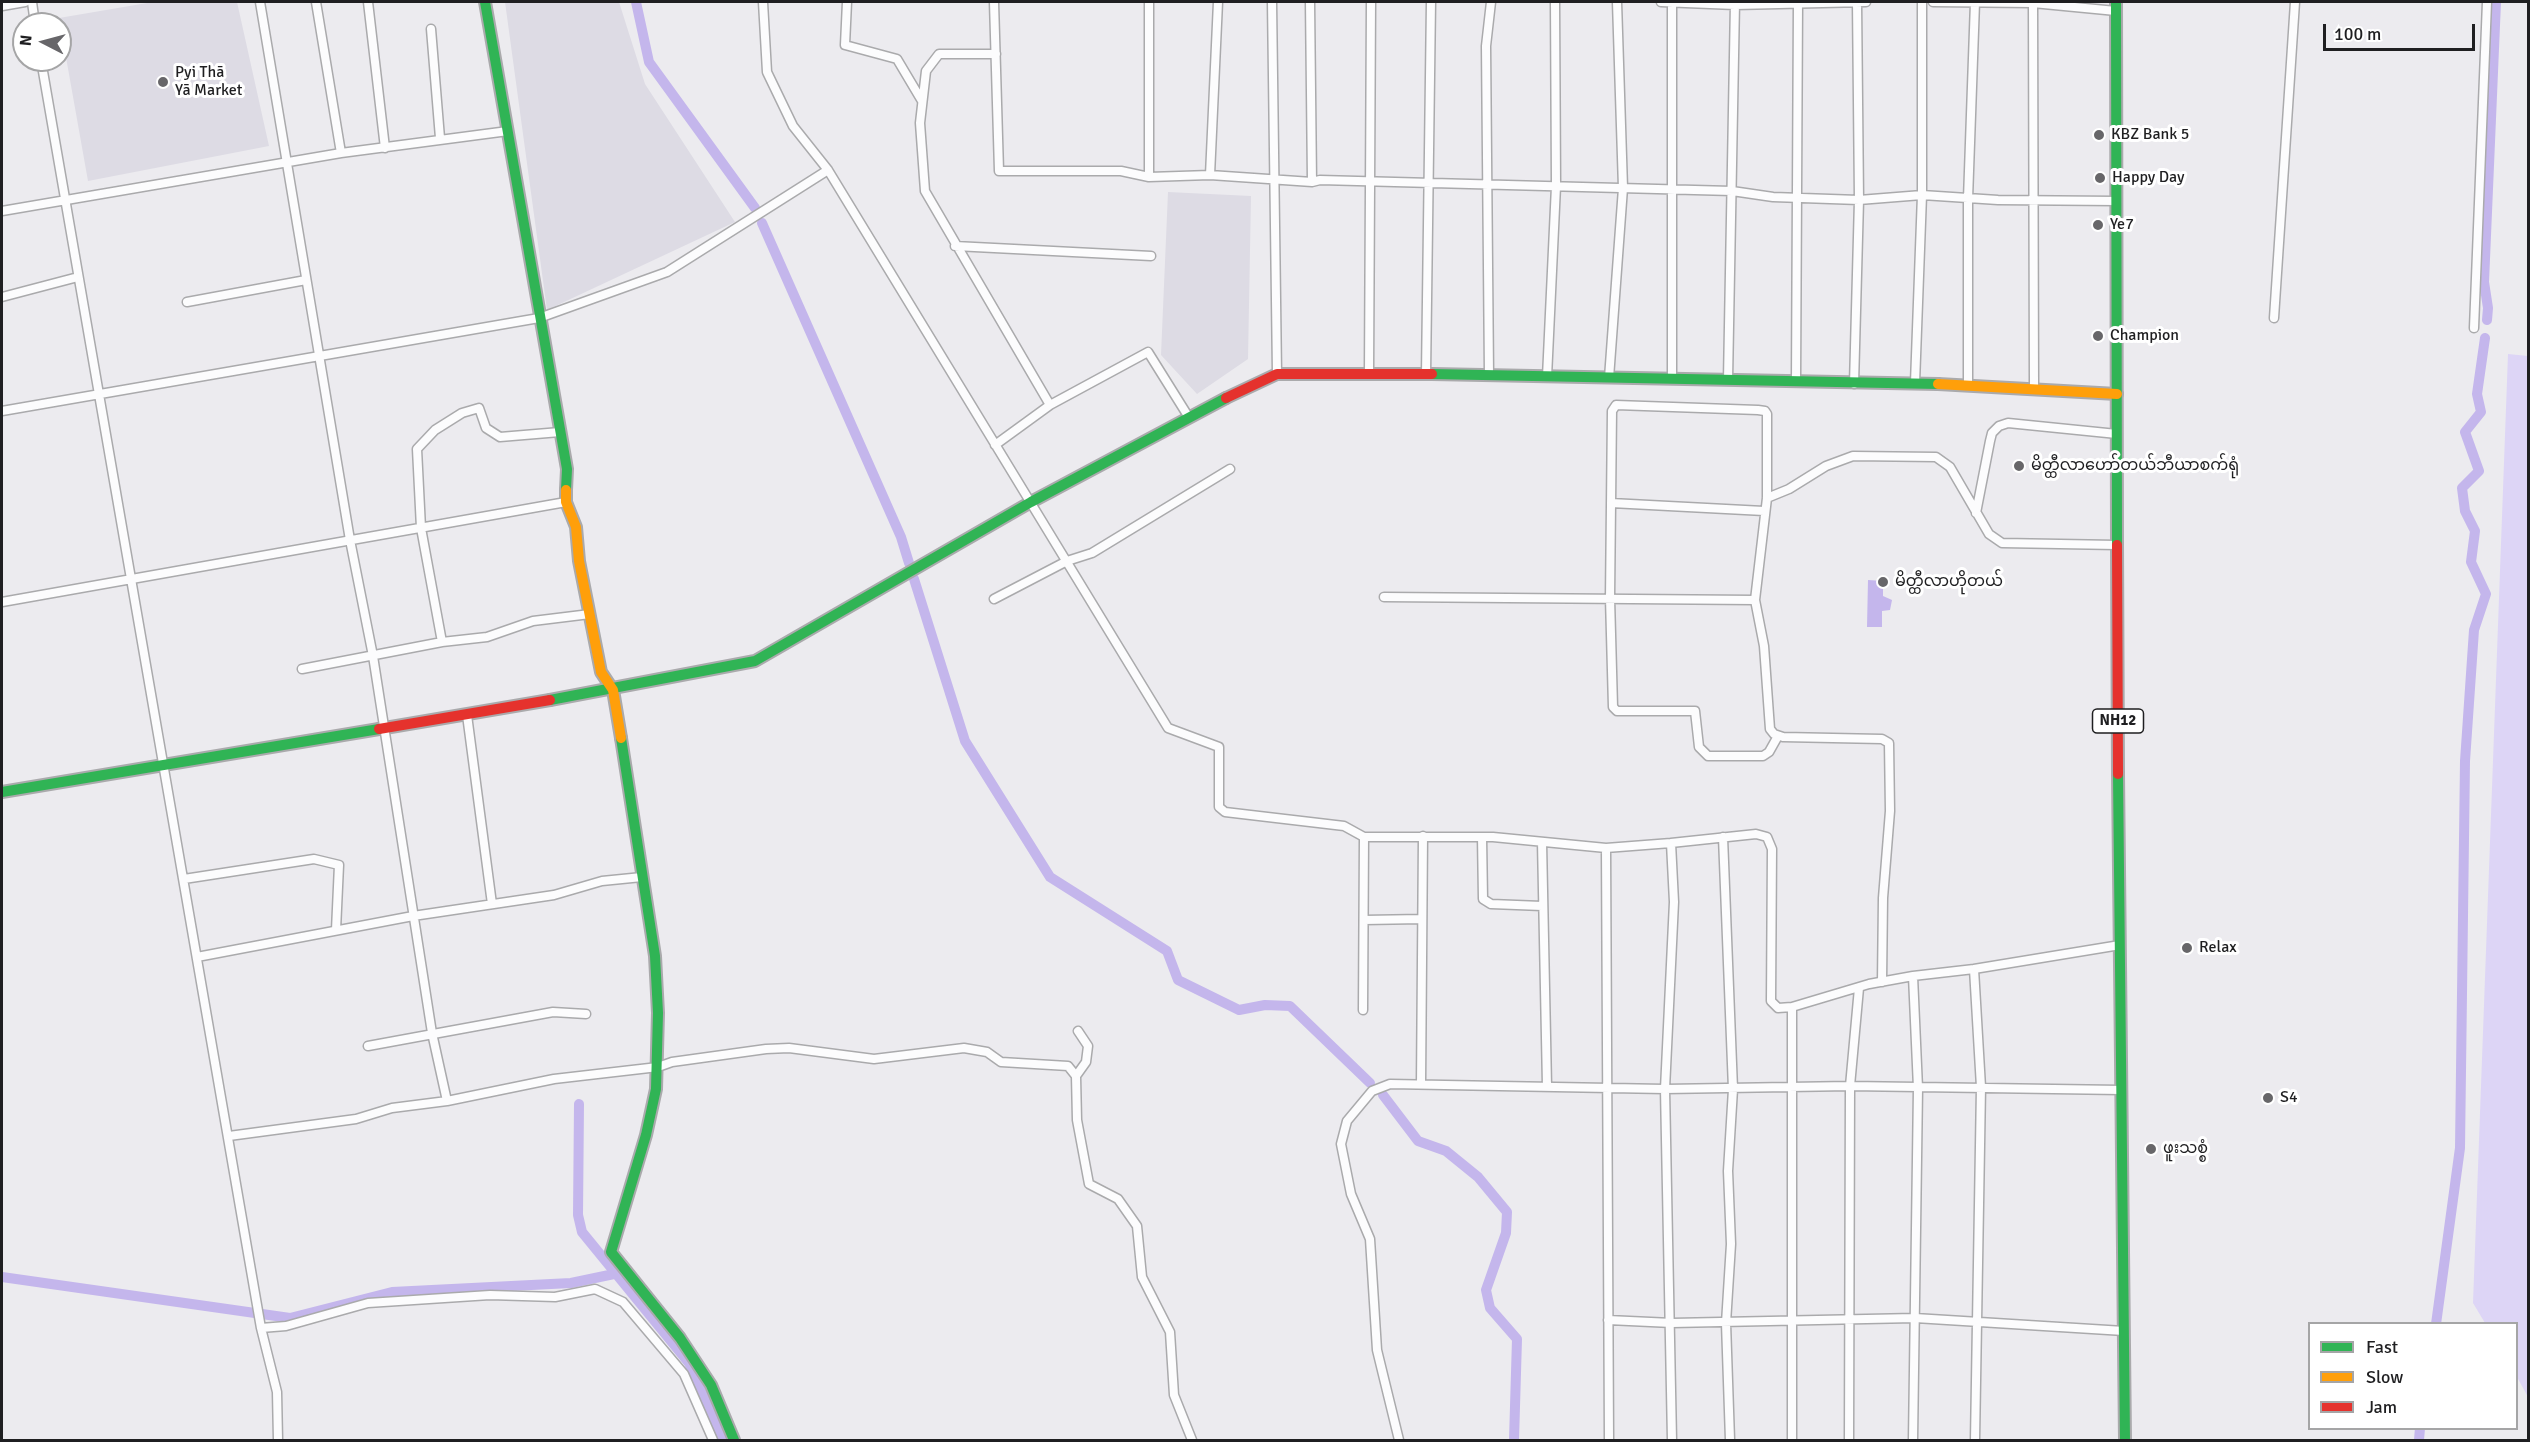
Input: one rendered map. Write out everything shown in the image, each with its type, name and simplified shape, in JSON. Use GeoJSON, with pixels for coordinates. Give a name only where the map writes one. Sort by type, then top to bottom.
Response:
{"type":"FeatureCollection","features":[{"type":"Feature","properties":{"kind":"main road"},"geometry":{"type":"LineString","coordinates":[[485,2],[567,469],[566,502],[576,527],[579,561],[601,672],[612,690],[655,956],[658,1067],[646,1135],[611,1252],[680,1338],[711,1385],[734,1440]]}},
{"type":"Feature","properties":{"kind":"main road","name":"NH12"},"geometry":{"type":"LineString","coordinates":[[2116,6],[2117,545],[2125,1440]]}},
{"type":"Feature","properties":{"kind":"main road"},"geometry":{"type":"LineString","coordinates":[[2,792],[612,690],[755,662],[1031,502],[1188,416],[1277,374],[1368,373],[1854,384],[1915,383],[2034,387],[2117,394]]}},
{"type":"Feature","properties":{"kind":"street"},"geometry":{"type":"LineString","coordinates":[[2,6],[25,2]]}},
{"type":"Feature","properties":{"kind":"street"},"geometry":{"type":"LineString","coordinates":[[260,2],[318,356],[373,656],[432,1033],[447,1101]]}},
{"type":"Feature","properties":{"kind":"street"},"geometry":{"type":"LineString","coordinates":[[316,2],[341,153]]}},
{"type":"Feature","properties":{"kind":"street"},"geometry":{"type":"LineString","coordinates":[[368,2],[386,148]]}},
{"type":"Feature","properties":{"kind":"street"},"geometry":{"type":"LineString","coordinates":[[763,2],[767,72],[793,126],[828,170],[1168,728],[1219,747],[1219,807],[1225,812],[1344,826],[1364,837],[1482,837],[1606,848],[1756,834],[1767,837],[1772,849],[1771,1001],[1778,1008],[1792,1007],[1882,982],[1913,976],[1974,969],[2120,945]]}},
{"type":"Feature","properties":{"kind":"street"},"geometry":{"type":"LineString","coordinates":[[847,2],[844,45],[897,59],[923,102]]}},
{"type":"Feature","properties":{"kind":"street"},"geometry":{"type":"LineString","coordinates":[[994,2],[999,171],[1121,171],[1149,177],[1210,175],[1312,182],[1369,181],[1732,191],[1798,198],[1859,200],[1922,195],[1968,199],[2117,201]]}},
{"type":"Feature","properties":{"kind":"street"},"geometry":{"type":"LineString","coordinates":[[1149,2],[1149,177]]}},
{"type":"Feature","properties":{"kind":"street"},"geometry":{"type":"LineString","coordinates":[[1210,175],[1218,2]]}},
{"type":"Feature","properties":{"kind":"street"},"geometry":{"type":"LineString","coordinates":[[1272,2],[1272,179],[1277,374]]}},
{"type":"Feature","properties":{"kind":"street"},"geometry":{"type":"LineString","coordinates":[[1310,2],[1312,182]]}},
{"type":"Feature","properties":{"kind":"street"},"geometry":{"type":"LineString","coordinates":[[1368,373],[1371,2]]}},
{"type":"Feature","properties":{"kind":"street"},"geometry":{"type":"LineString","coordinates":[[1426,374],[1431,2]]}},
{"type":"Feature","properties":{"kind":"street"},"geometry":{"type":"LineString","coordinates":[[1489,375],[1486,46],[1491,2]]}},
{"type":"Feature","properties":{"kind":"street"},"geometry":{"type":"LineString","coordinates":[[1547,376],[1556,186],[1555,2]]}},
{"type":"Feature","properties":{"kind":"street"},"geometry":{"type":"LineString","coordinates":[[1609,378],[1623,188],[1617,2]]}},
{"type":"Feature","properties":{"kind":"street"},"geometry":{"type":"LineString","coordinates":[[1661,2],[1866,2]]}},
{"type":"Feature","properties":{"kind":"street"},"geometry":{"type":"LineString","coordinates":[[1672,2],[1670,189],[1672,379]]}},
{"type":"Feature","properties":{"kind":"street"},"geometry":{"type":"LineString","coordinates":[[1854,384],[1859,200],[1857,2]]}},
{"type":"Feature","properties":{"kind":"street"},"geometry":{"type":"LineString","coordinates":[[1915,383],[1922,195],[1922,2]]}},
{"type":"Feature","properties":{"kind":"street"},"geometry":{"type":"LineString","coordinates":[[1933,2],[2033,2],[2116,6]]}},
{"type":"Feature","properties":{"kind":"street"},"geometry":{"type":"LineString","coordinates":[[1968,386],[1968,199],[1975,2]]}},
{"type":"Feature","properties":{"kind":"street"},"geometry":{"type":"LineString","coordinates":[[2033,2],[2034,387]]}},
{"type":"Feature","properties":{"kind":"street"},"geometry":{"type":"LineString","coordinates":[[2274,318],[2295,2]]}},
{"type":"Feature","properties":{"kind":"street"},"geometry":{"type":"LineString","coordinates":[[2474,328],[2487,2]]}},
{"type":"Feature","properties":{"kind":"street"},"geometry":{"type":"LineString","coordinates":[[1728,381],[1735,3]]}},
{"type":"Feature","properties":{"kind":"street"},"geometry":{"type":"LineString","coordinates":[[1796,381],[1798,3]]}},
{"type":"Feature","properties":{"kind":"street"},"geometry":{"type":"LineString","coordinates":[[431,29],[440,138]]}},
{"type":"Feature","properties":{"kind":"street"},"geometry":{"type":"LineString","coordinates":[[996,54],[939,54],[926,71],[920,123],[925,191],[955,246],[1050,405]]}},
{"type":"Feature","properties":{"kind":"street"},"geometry":{"type":"LineString","coordinates":[[43,72],[261,1328],[277,1392],[278,1440]]}},
{"type":"Feature","properties":{"kind":"street"},"geometry":{"type":"LineString","coordinates":[[2,211],[341,153],[440,138],[508,131]]}},
{"type":"Feature","properties":{"kind":"street"},"geometry":{"type":"LineString","coordinates":[[2,411],[539,318],[667,272],[828,170]]}},
{"type":"Feature","properties":{"kind":"street"},"geometry":{"type":"LineString","coordinates":[[955,246],[1151,256]]}},
{"type":"Feature","properties":{"kind":"street"},"geometry":{"type":"LineString","coordinates":[[2,297],[78,277]]}},
{"type":"Feature","properties":{"kind":"street"},"geometry":{"type":"LineString","coordinates":[[187,302],[306,280]]}},
{"type":"Feature","properties":{"kind":"street"},"geometry":{"type":"LineString","coordinates":[[994,445],[1050,405],[1148,352],[1188,416]]}},
{"type":"Feature","properties":{"kind":"street"},"geometry":{"type":"LineString","coordinates":[[1778,736],[1769,752],[1763,756],[1708,756],[1699,747],[1695,711],[1617,711],[1612,699],[1610,598],[1612,411],[1616,405],[1765,411],[1767,414],[1767,498],[1755,600],[1764,646],[1770,729],[1778,736],[1882,739],[1889,743],[1890,811],[1883,898],[1882,982]]}},
{"type":"Feature","properties":{"kind":"street"},"geometry":{"type":"LineString","coordinates":[[442,642],[421,528],[417,448],[435,430],[462,413],[479,408],[486,428],[500,437],[560,432]]}},
{"type":"Feature","properties":{"kind":"street"},"geometry":{"type":"LineString","coordinates":[[1976,513],[1992,433],[1999,426],[2008,423],[2117,434]]}},
{"type":"Feature","properties":{"kind":"street"},"geometry":{"type":"LineString","coordinates":[[1767,498],[1789,489],[1826,466],[1853,456],[1935,457],[1950,467],[1992,538],[2002,543],[2117,545]]}},
{"type":"Feature","properties":{"kind":"street"},"geometry":{"type":"LineString","coordinates":[[994,599],[1067,561],[1092,553],[1230,469]]}},
{"type":"Feature","properties":{"kind":"street"},"geometry":{"type":"LineString","coordinates":[[2,602],[566,502]]}},
{"type":"Feature","properties":{"kind":"street"},"geometry":{"type":"LineString","coordinates":[[1611,503],[1764,511]]}},
{"type":"Feature","properties":{"kind":"street"},"geometry":{"type":"LineString","coordinates":[[1384,597],[1755,600]]}},
{"type":"Feature","properties":{"kind":"street"},"geometry":{"type":"LineString","coordinates":[[302,669],[442,642],[487,637],[533,621],[590,615]]}},
{"type":"Feature","properties":{"kind":"street"},"geometry":{"type":"LineString","coordinates":[[466,715],[492,904]]}},
{"type":"Feature","properties":{"kind":"street"},"geometry":{"type":"LineString","coordinates":[[1421,1084],[1423,836]]}},
{"type":"Feature","properties":{"kind":"street"},"geometry":{"type":"LineString","coordinates":[[1363,1010],[1364,837]]}},
{"type":"Feature","properties":{"kind":"street"},"geometry":{"type":"LineString","coordinates":[[1482,837],[1483,899],[1491,904],[1542,906]]}},
{"type":"Feature","properties":{"kind":"street"},"geometry":{"type":"LineString","coordinates":[[1723,837],[1733,1089],[1728,1171],[1731,1244],[1726,1323],[1730,1370],[1730,1440]]}},
{"type":"Feature","properties":{"kind":"street"},"geometry":{"type":"LineString","coordinates":[[1542,842],[1547,1086]]}},
{"type":"Feature","properties":{"kind":"street"},"geometry":{"type":"LineString","coordinates":[[1671,843],[1674,902],[1665,1089],[1672,1323],[1672,1440]]}},
{"type":"Feature","properties":{"kind":"street"},"geometry":{"type":"LineString","coordinates":[[1606,848],[1609,1440]]}},
{"type":"Feature","properties":{"kind":"street"},"geometry":{"type":"LineString","coordinates":[[184,879],[314,859],[339,865],[336,930]]}},
{"type":"Feature","properties":{"kind":"street"},"geometry":{"type":"LineString","coordinates":[[197,957],[413,916],[554,894],[602,881],[642,878]]}},
{"type":"Feature","properties":{"kind":"street"},"geometry":{"type":"LineString","coordinates":[[1364,920],[1422,919]]}},
{"type":"Feature","properties":{"kind":"street"},"geometry":{"type":"LineString","coordinates":[[1974,969],[1981,1088],[1975,1323],[1975,1440]]}},
{"type":"Feature","properties":{"kind":"street"},"geometry":{"type":"LineString","coordinates":[[1913,976],[1918,1088],[1913,1440]]}},
{"type":"Feature","properties":{"kind":"street"},"geometry":{"type":"LineString","coordinates":[[1849,1440],[1850,1086],[1859,988]]}},
{"type":"Feature","properties":{"kind":"street"},"geometry":{"type":"LineString","coordinates":[[1792,1007],[1790,1087],[1792,1440]]}},
{"type":"Feature","properties":{"kind":"street"},"geometry":{"type":"LineString","coordinates":[[368,1046],[553,1012],[586,1014]]}},
{"type":"Feature","properties":{"kind":"street"},"geometry":{"type":"LineString","coordinates":[[1078,1031],[1088,1046],[1086,1062],[1076,1076],[1077,1120],[1089,1184],[1118,1199],[1137,1226],[1142,1277],[1170,1332],[1174,1395],[1192,1440]]}},
{"type":"Feature","properties":{"kind":"street"},"geometry":{"type":"LineString","coordinates":[[229,1136],[356,1119],[392,1108],[447,1101],[554,1079],[658,1067],[672,1062],[766,1048],[789,1048],[874,1059],[963,1048],[987,1052],[1001,1062],[1068,1066],[1076,1076]]}},
{"type":"Feature","properties":{"kind":"street"},"geometry":{"type":"LineString","coordinates":[[1399,1440],[1377,1350],[1370,1239],[1351,1194],[1341,1144],[1347,1121],[1372,1091],[1390,1084],[1665,1089],[1850,1086],[2121,1090]]}},
{"type":"Feature","properties":{"kind":"street"},"geometry":{"type":"LineString","coordinates":[[261,1328],[286,1326],[368,1303],[490,1294],[555,1297],[595,1288],[623,1302],[684,1374],[713,1440]]}},
{"type":"Feature","properties":{"kind":"street"},"geometry":{"type":"LineString","coordinates":[[1608,1320],[1726,1323],[1914,1318],[2124,1331]]}},
{"type":"Feature","properties":{"kind":"shaded area","name":"Pyi Thā Yā Market"},"geometry":{"type":"Polygon","coordinates":[[[153,2],[237,2],[269,146],[88,181],[69,72],[72,72],[72,16],[153,2]]]}},
{"type":"Feature","properties":{"kind":"shaded area"},"geometry":{"type":"Polygon","coordinates":[[[505,2],[619,2],[645,84],[735,222],[547,310],[505,2]]]}},
{"type":"Feature","properties":{"kind":"shaded area"},"geometry":{"type":"Polygon","coordinates":[[[1168,192],[1251,196],[1248,359],[1197,394],[1161,355],[1168,192]]]}},
{"type":"Feature","properties":{"kind":"shaded area"},"geometry":{"type":"Polygon","coordinates":[[[2508,354],[2528,356],[2528,1397],[2518,1379],[2518,1322],[2484,1322],[2473,1303],[2508,354]]]}},
{"type":"Feature","properties":{"kind":"shaded area"},"geometry":{"type":"Polygon","coordinates":[[[1868,580],[1883,581],[1883,596],[1892,600],[1890,610],[1882,611],[1882,627],[1867,627],[1868,580]]]}},
{"type":"Feature","properties":{"kind":"waterway"},"geometry":{"type":"LineString","coordinates":[[636,2],[649,62],[755,208]]}},
{"type":"Feature","properties":{"kind":"waterway"},"geometry":{"type":"LineString","coordinates":[[2487,320],[2488,308],[2484,282],[2496,2]]}},
{"type":"Feature","properties":{"kind":"waterway"},"geometry":{"type":"LineString","coordinates":[[762,223],[901,537],[909,563]]}},
{"type":"Feature","properties":{"kind":"waterway"},"geometry":{"type":"LineString","coordinates":[[2436,1322],[2460,1148],[2465,761],[2474,630],[2486,594],[2471,562],[2475,531],[2465,511],[2462,488],[2479,471],[2465,432],[2481,412],[2477,394],[2485,338]]}},
{"type":"Feature","properties":{"kind":"waterway"},"geometry":{"type":"LineString","coordinates":[[914,579],[965,741],[1050,877],[1167,951],[1178,980],[1239,1010],[1265,1005],[1290,1006],[1370,1083]]}},
{"type":"Feature","properties":{"kind":"waterway"},"geometry":{"type":"LineString","coordinates":[[1383,1095],[1418,1141],[1446,1151],[1478,1177],[1507,1212],[1506,1233],[1486,1290],[1490,1308],[1517,1339],[1514,1440]]}},
{"type":"Feature","properties":{"kind":"waterway"},"geometry":{"type":"LineString","coordinates":[[579,1104],[578,1215],[582,1232],[689,1363],[722,1440]]}},
{"type":"Feature","properties":{"kind":"waterway"},"geometry":{"type":"LineString","coordinates":[[2,1277],[290,1318],[392,1292],[571,1283],[614,1274]]}},
{"type":"Feature","properties":{"kind":"waterway"},"geometry":{"type":"LineString","coordinates":[[2419,1440],[2420,1430]]}},
{"type":"Feature","properties":{"kind":"traffic: fast"},"geometry":{"type":"LineString","coordinates":[[485,2],[567,469],[566,490]]}},
{"type":"Feature","properties":{"kind":"traffic: fast"},"geometry":{"type":"LineString","coordinates":[[2116,2],[2117,545]]}},
{"type":"Feature","properties":{"kind":"traffic: fast"},"geometry":{"type":"LineString","coordinates":[[1432,374],[1938,384]]}},
{"type":"Feature","properties":{"kind":"traffic: fast"},"geometry":{"type":"LineString","coordinates":[[550,700],[755,661],[1031,502],[1226,398]]}},
{"type":"Feature","properties":{"kind":"traffic: fast"},"geometry":{"type":"LineString","coordinates":[[2,792],[379,729]]}},
{"type":"Feature","properties":{"kind":"traffic: fast"},"geometry":{"type":"LineString","coordinates":[[621,738],[655,956],[658,1013],[656,1089],[646,1135],[611,1252],[680,1338],[711,1385],[734,1440]]}},
{"type":"Feature","properties":{"kind":"traffic: fast"},"geometry":{"type":"LineString","coordinates":[[2118,774],[2125,1440]]}},
{"type":"Feature","properties":{"kind":"traffic: slow"},"geometry":{"type":"LineString","coordinates":[[1938,384],[2117,394]]}},
{"type":"Feature","properties":{"kind":"traffic: slow"},"geometry":{"type":"LineString","coordinates":[[566,490],[566,502],[576,527],[579,561],[601,672],[613,690],[621,738]]}},
{"type":"Feature","properties":{"kind":"traffic: jam"},"geometry":{"type":"LineString","coordinates":[[1226,398],[1277,374],[1432,374]]}},
{"type":"Feature","properties":{"kind":"traffic: jam"},"geometry":{"type":"LineString","coordinates":[[2117,545],[2118,774]]}},
{"type":"Feature","properties":{"kind":"traffic: jam"},"geometry":{"type":"LineString","coordinates":[[379,729],[550,700]]}},
{"type":"Feature","properties":{"kind":"place","name":"Pyi Thā Yā Market"},"geometry":{"type":"Point","coordinates":[163,82]}},
{"type":"Feature","properties":{"kind":"place","name":"KBZ Bank 5"},"geometry":{"type":"Point","coordinates":[2099,135]}},
{"type":"Feature","properties":{"kind":"place","name":"Happy Day"},"geometry":{"type":"Point","coordinates":[2100,178]}},
{"type":"Feature","properties":{"kind":"place","name":"Ye7"},"geometry":{"type":"Point","coordinates":[2098,225]}},
{"type":"Feature","properties":{"kind":"place","name":"Champion"},"geometry":{"type":"Point","coordinates":[2098,336]}},
{"type":"Feature","properties":{"kind":"place","name":"မိတ္ထီလာဟော်တယ်ဘီယာစက်ရုံ"},"geometry":{"type":"Point","coordinates":[2019,466]}},
{"type":"Feature","properties":{"kind":"place","name":"မိတ္ထီလာဟိုတယ်"},"geometry":{"type":"Point","coordinates":[1883,582]}},
{"type":"Feature","properties":{"kind":"place","name":"Relax"},"geometry":{"type":"Point","coordinates":[2187,948]}},
{"type":"Feature","properties":{"kind":"place","name":"S4"},"geometry":{"type":"Point","coordinates":[2268,1098]}},
{"type":"Feature","properties":{"kind":"place","name":"ဖူးသစ္စံ"},"geometry":{"type":"Point","coordinates":[2151,1149]}}]}
